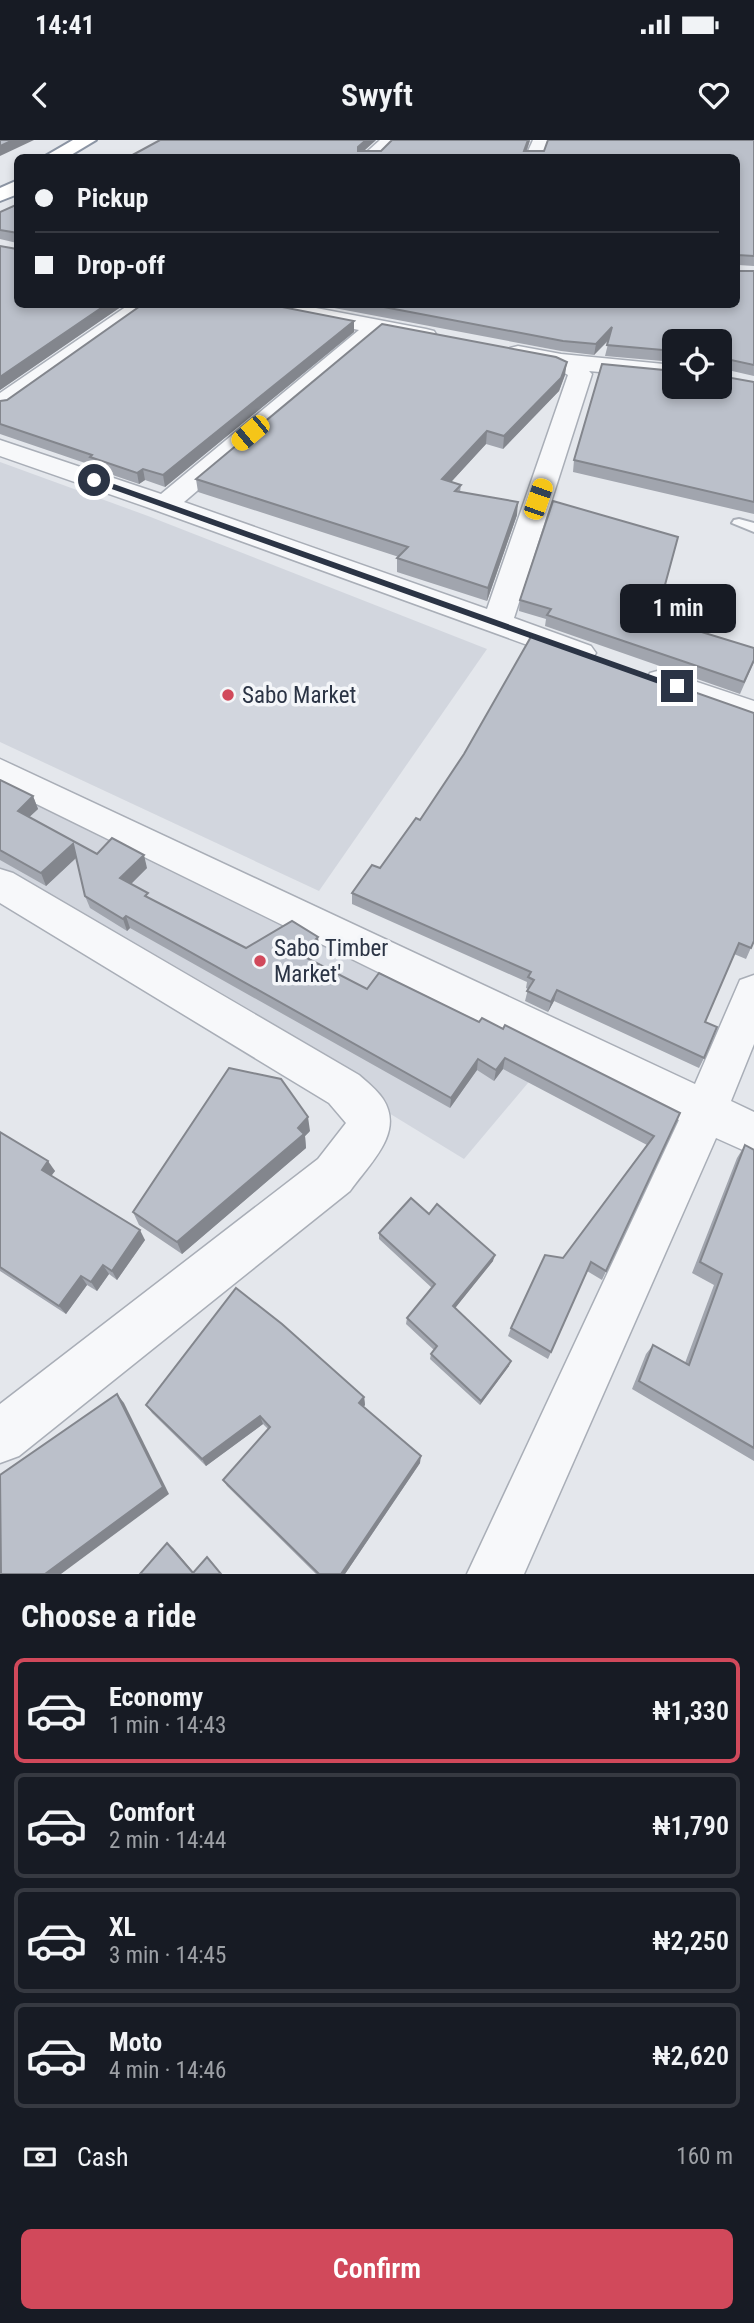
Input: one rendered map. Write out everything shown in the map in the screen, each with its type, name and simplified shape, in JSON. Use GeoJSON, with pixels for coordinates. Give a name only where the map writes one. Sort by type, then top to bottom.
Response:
{"type":"FeatureCollection","features":[{"type":"Feature","properties":{"kind":"highway"},"geometry":{"type":"LineString","coordinates":[[62,154],[93,143]]}},
{"type":"Feature","properties":{"kind":"street"},"geometry":{"type":"LineString","coordinates":[[373,154],[390,140]]}},
{"type":"Feature","properties":{"kind":"street"},"geometry":{"type":"LineString","coordinates":[[0,404],[139,308]]}},
{"type":"Feature","properties":{"kind":"street"},"geometry":{"type":"LineString","coordinates":[[279,308],[442,339]]}},
{"type":"Feature","properties":{"kind":"street"},"geometry":{"type":"LineString","coordinates":[[165,504],[376,327]]}},
{"type":"Feature","properties":{"kind":"street"},"geometry":{"type":"LineString","coordinates":[[495,349],[561,361],[662,371]]}},
{"type":"Feature","properties":{"kind":"street"},"geometry":{"type":"LineString","coordinates":[[497,624],[580,374],[575,367],[561,361]]}},
{"type":"Feature","properties":{"kind":"street"},"geometry":{"type":"LineString","coordinates":[[0,448],[165,504],[600,660]]}},
{"type":"Feature","properties":{"kind":"street"},"geometry":{"type":"LineString","coordinates":[[638,673],[754,713]]}},
{"type":"Feature","properties":{"kind":"street"},"geometry":{"type":"LineString","coordinates":[[0,771],[754,1134]]}},
{"type":"Feature","properties":{"kind":"street"},"geometry":{"type":"LineString","coordinates":[[0,884],[344,1089],[367,1112],[369,1129],[334,1175],[0,1437]]}},
{"type":"Feature","properties":{"kind":"street"},"geometry":{"type":"LineString","coordinates":[[495,1574],[706,1110],[754,992]]}},
{"type":"Feature","properties":{"kind":"lane"},"geometry":{"type":"LineString","coordinates":[[739,523],[754,528]]}},
{"type":"Feature","properties":{"kind":"shaded area","name":"Sabo Market"},"geometry":{"type":"Polygon","coordinates":[[[0,462],[148,516],[487,649],[319,891],[0,742],[0,462]]]}},
{"type":"Feature","properties":{"kind":"shaded area","name":"Sabo Timber Market'"},"geometry":{"type":"Polygon","coordinates":[[[0,779],[559,1046],[464,1159],[0,875],[0,779]]]}},
{"type":"Feature","properties":{"kind":"building"},"geometry":{"type":"Polygon","coordinates":[[[0,140],[13,140],[0,146],[0,140]]]}},
{"type":"Feature","properties":{"kind":"building"},"geometry":{"type":"Polygon","coordinates":[[[160,140],[366,140],[358,147],[358,151],[381,151],[392,140],[528,140],[524,151],[544,151],[548,140],[754,140],[754,256],[740,255],[740,154],[134,154],[160,140]]]}},
{"type":"Feature","properties":{"kind":"building"},"geometry":{"type":"Polygon","coordinates":[[[14,206],[14,232],[0,230],[0,212],[14,206]]]}},
{"type":"Feature","properties":{"kind":"building"},"geometry":{"type":"Polygon","coordinates":[[[0,246],[14,248],[14,308],[101,308],[0,377],[0,246]]]}},
{"type":"Feature","properties":{"kind":"building"},"geometry":{"type":"Polygon","coordinates":[[[740,271],[754,271],[754,365],[732,360],[732,329],[662,329],[662,350],[607,345],[612,327],[596,344],[563,341],[389,308],[740,308],[740,271]]]}},
{"type":"Feature","properties":{"kind":"building"},"geometry":{"type":"Polygon","coordinates":[[[137,308],[287,308],[354,321],[163,475],[143,469],[137,473],[0,424],[0,401],[7,400],[137,308]]]}},
{"type":"Feature","properties":{"kind":"building"},"geometry":{"type":"Polygon","coordinates":[[[382,324],[556,357],[567,362],[561,378],[504,436],[487,431],[442,479],[461,485],[455,491],[518,502],[488,588],[397,558],[408,547],[196,479],[382,324]]]}},
{"type":"Feature","properties":{"kind":"building"},"geometry":{"type":"Polygon","coordinates":[[[602,364],[662,370],[662,399],[732,399],[732,378],[754,382],[754,502],[574,460],[602,364]]]}},
{"type":"Feature","properties":{"kind":"building"},"geometry":{"type":"Polygon","coordinates":[[[553,501],[678,537],[656,618],[754,648],[754,660],[744,682],[547,615],[551,609],[520,600],[553,501]]]}},
{"type":"Feature","properties":{"kind":"building"},"geometry":{"type":"Polygon","coordinates":[[[532,635],[754,713],[754,941],[751,948],[739,943],[705,1022],[717,1027],[704,1058],[557,990],[551,1002],[527,991],[534,980],[528,977],[531,972],[352,893],[372,865],[380,868],[416,818],[420,820],[464,754],[532,635]]]}},
{"type":"Feature","properties":{"kind":"building"},"geometry":{"type":"Polygon","coordinates":[[[0,780],[33,796],[18,811],[97,854],[112,838],[144,855],[120,878],[148,893],[145,896],[246,948],[292,921],[318,937],[301,955],[367,989],[379,973],[479,1022],[482,1018],[503,1029],[505,1025],[680,1113],[606,1271],[591,1262],[551,1352],[511,1328],[545,1255],[563,1258],[654,1136],[505,1058],[496,1070],[478,1059],[451,1098],[126,916],[123,919],[85,896],[73,844],[41,873],[0,850],[0,780]]]}},
{"type":"Feature","properties":{"kind":"building"},"geometry":{"type":"Polygon","coordinates":[[[229,1068],[281,1079],[308,1117],[298,1128],[304,1134],[177,1242],[133,1212],[229,1068]]]}},
{"type":"Feature","properties":{"kind":"building"},"geometry":{"type":"Polygon","coordinates":[[[0,1132],[48,1161],[42,1170],[140,1230],[112,1271],[103,1265],[91,1282],[81,1276],[59,1306],[0,1267],[0,1132]]]}},
{"type":"Feature","properties":{"kind":"building"},"geometry":{"type":"Polygon","coordinates":[[[745,1145],[754,1150],[754,1448],[639,1381],[653,1345],[689,1365],[722,1274],[700,1262],[745,1145]]]}},
{"type":"Feature","properties":{"kind":"building"},"geometry":{"type":"Polygon","coordinates":[[[411,1198],[429,1214],[437,1204],[495,1255],[453,1306],[511,1361],[481,1401],[431,1354],[437,1346],[407,1318],[435,1284],[379,1233],[411,1198]]]}},
{"type":"Feature","properties":{"kind":"building"},"geometry":{"type":"Polygon","coordinates":[[[236,1288],[282,1324],[364,1397],[359,1403],[421,1456],[341,1574],[319,1574],[223,1480],[270,1427],[260,1416],[202,1459],[146,1405],[236,1288]]]}},
{"type":"Feature","properties":{"kind":"building"},"geometry":{"type":"Polygon","coordinates":[[[117,1394],[163,1487],[45,1574],[1,1574],[0,1475],[117,1394]]]}},
{"type":"Feature","properties":{"kind":"building"},"geometry":{"type":"Polygon","coordinates":[[[167,1543],[193,1573],[207,1557],[221,1574],[140,1574],[167,1543]]]}},
{"type":"Feature","properties":{"kind":"place","name":"Sabo Market"},"geometry":{"type":"Point","coordinates":[228,695]}},
{"type":"Feature","properties":{"kind":"place","name":"Sabo Timber Market'"},"geometry":{"type":"Point","coordinates":[260,961]}},
{"type":"Feature","properties":{"kind":"route"},"geometry":{"type":"LineString","coordinates":[[94,480],[677,686]]}}]}
